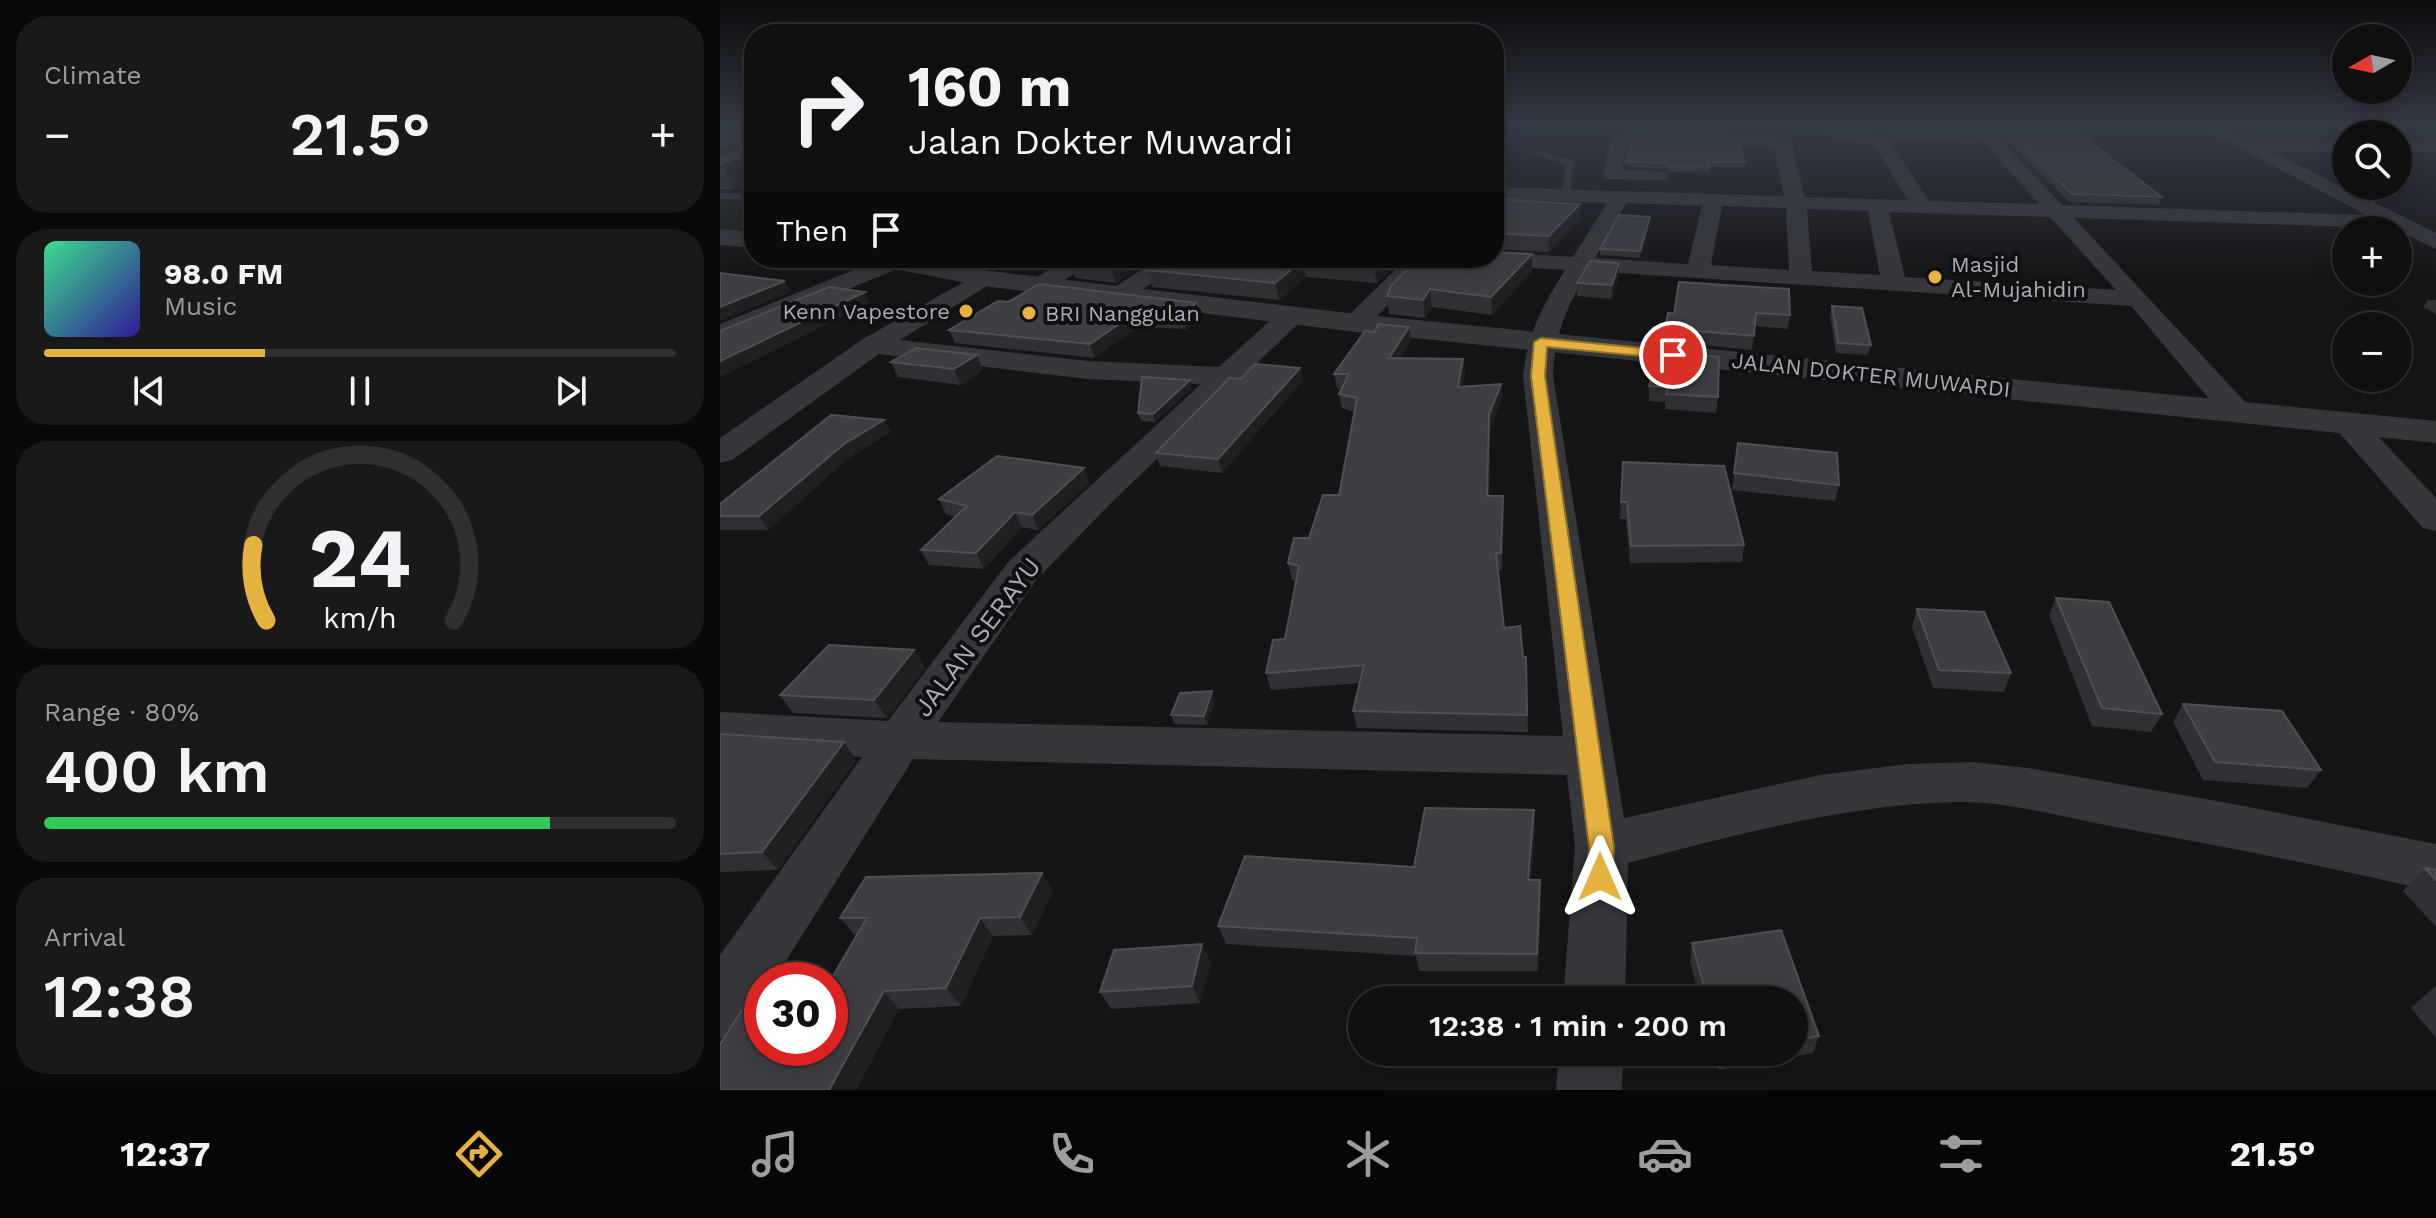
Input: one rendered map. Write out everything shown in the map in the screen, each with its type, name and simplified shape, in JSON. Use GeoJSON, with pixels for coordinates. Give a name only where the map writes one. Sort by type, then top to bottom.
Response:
{"type":"FeatureCollection","features":[{"type":"Feature","properties":{"kind":"street"},"geometry":{"type":"LineString","coordinates":[[1595,986],[1602,847],[1538,376],[1541,342],[1613,190],[1615,177]]}},
{"type":"Feature","properties":{"kind":"street"},"geometry":{"type":"LineString","coordinates":[[1613,190],[1668,177]]}},
{"type":"Feature","properties":{"kind":"street"},"geometry":{"type":"LineString","coordinates":[[1783,177],[1796,203],[1801,279]]}},
{"type":"Feature","properties":{"kind":"street"},"geometry":{"type":"LineString","coordinates":[[1903,177],[1922,206]]}},
{"type":"Feature","properties":{"kind":"street"},"geometry":{"type":"LineString","coordinates":[[2024,177],[2138,299],[2236,411]]}},
{"type":"Feature","properties":{"kind":"street"},"geometry":{"type":"LineString","coordinates":[[2307,177],[2383,216]]}},
{"type":"Feature","properties":{"kind":"street"},"geometry":{"type":"LineString","coordinates":[[1504,194],[1613,190],[1713,200],[2332,220]]}},
{"type":"Feature","properties":{"kind":"street"},"geometry":{"type":"LineString","coordinates":[[1698,273],[1713,200]]}},
{"type":"Feature","properties":{"kind":"street"},"geometry":{"type":"LineString","coordinates":[[1877,205],[1894,284]]}},
{"type":"Feature","properties":{"kind":"street"},"geometry":{"type":"LineString","coordinates":[[1967,208],[1982,229]]}},
{"type":"Feature","properties":{"kind":"street"},"geometry":{"type":"LineString","coordinates":[[2279,219],[2321,242]]}},
{"type":"Feature","properties":{"kind":"street"},"geometry":{"type":"LineString","coordinates":[[2412,230],[2436,242]]}},
{"type":"Feature","properties":{"kind":"street"},"geometry":{"type":"LineString","coordinates":[[720,237],[744,239]]}},
{"type":"Feature","properties":{"kind":"street"},"geometry":{"type":"LineString","coordinates":[[1504,260],[2138,299]]}},
{"type":"Feature","properties":{"kind":"street"},"geometry":{"type":"LineString","coordinates":[[720,334],[867,268]]}},
{"type":"Feature","properties":{"kind":"street","name":"JALAN DOKTER MUWARDI"},"geometry":{"type":"LineString","coordinates":[[929,268],[1039,286],[1356,323],[2436,432]]}},
{"type":"Feature","properties":{"kind":"street"},"geometry":{"type":"LineString","coordinates":[[1039,286],[1069,268]]}},
{"type":"Feature","properties":{"kind":"street"},"geometry":{"type":"LineString","coordinates":[[1117,296],[1160,268]]}},
{"type":"Feature","properties":{"kind":"street"},"geometry":{"type":"LineString","coordinates":[[1356,323],[1410,268]]}},
{"type":"Feature","properties":{"kind":"street"},"geometry":{"type":"LineString","coordinates":[[720,453],[873,345],[983,278]]}},
{"type":"Feature","properties":{"kind":"street","name":"JALAN SERAYU"},"geometry":{"type":"LineString","coordinates":[[720,1008],[900,740],[1023,570],[1099,494],[1292,315]]}},
{"type":"Feature","properties":{"kind":"street"},"geometry":{"type":"LineString","coordinates":[[873,345],[1088,370],[1226,376]]}},
{"type":"Feature","properties":{"kind":"street"},"geometry":{"type":"LineString","coordinates":[[2347,422],[2436,520]]}},
{"type":"Feature","properties":{"kind":"street"},"geometry":{"type":"LineString","coordinates":[[720,730],[900,740],[1588,756]]}},
{"type":"Feature","properties":{"kind":"street"},"geometry":{"type":"LineString","coordinates":[[1602,847],[1803,798],[1894,785],[1957,781],[2272,831],[2436,868]]}},
{"type":"Feature","properties":{"kind":"street"},"geometry":{"type":"LineString","coordinates":[[1589,1090],[1590,1066]]}},
{"type":"Feature","properties":{"kind":"lane"},"geometry":{"type":"LineString","coordinates":[[1567,193],[1569,177]]}},
{"type":"Feature","properties":{"kind":"lane"},"geometry":{"type":"LineString","coordinates":[[720,196],[744,197]]}},
{"type":"Feature","properties":{"kind":"lane"},"geometry":{"type":"LineString","coordinates":[[720,203],[744,198]]}},
{"type":"Feature","properties":{"kind":"shaded area"},"geometry":{"type":"Polygon","coordinates":[[[720,197],[744,198],[744,233],[720,232],[720,197]]]}},
{"type":"Feature","properties":{"kind":"building"},"geometry":{"type":"Polygon","coordinates":[[[2054,177],[2135,177],[2162,197],[2072,194],[2054,177]]]}},
{"type":"Feature","properties":{"kind":"building"},"geometry":{"type":"Polygon","coordinates":[[[1504,200],[1580,204],[1549,236],[1504,234],[1504,200]]]}},
{"type":"Feature","properties":{"kind":"building"},"geometry":{"type":"Polygon","coordinates":[[[1619,215],[1650,217],[1640,251],[1600,249],[1619,215]]]}},
{"type":"Feature","properties":{"kind":"building"},"geometry":{"type":"Polygon","coordinates":[[[1504,253],[1532,254],[1491,297],[1430,289],[1423,300],[1387,296],[1391,286],[1408,268],[1504,268],[1504,253]]]}},
{"type":"Feature","properties":{"kind":"building"},"geometry":{"type":"Polygon","coordinates":[[[1590,261],[1619,263],[1612,285],[1577,283],[1590,261]]]}},
{"type":"Feature","properties":{"kind":"building"},"geometry":{"type":"Polygon","coordinates":[[[1150,268],[1293,268],[1275,283],[1147,270],[1150,268]]]}},
{"type":"Feature","properties":{"kind":"building"},"geometry":{"type":"Polygon","coordinates":[[[720,273],[785,281],[720,307],[720,273]]]}},
{"type":"Feature","properties":{"kind":"building"},"geometry":{"type":"Polygon","coordinates":[[[1679,282],[1789,289],[1790,315],[1756,313],[1754,336],[1665,328],[1668,313],[1674,314],[1679,282]]]}},
{"type":"Feature","properties":{"kind":"building"},"geometry":{"type":"Polygon","coordinates":[[[1039,284],[1196,303],[1182,316],[1134,314],[1090,344],[949,330],[998,301],[1008,302],[1039,284]]]}},
{"type":"Feature","properties":{"kind":"building"},"geometry":{"type":"Polygon","coordinates":[[[829,287],[865,292],[720,361],[720,331],[829,287]]]}},
{"type":"Feature","properties":{"kind":"building"},"geometry":{"type":"Polygon","coordinates":[[[1832,306],[1862,308],[1871,345],[1838,343],[1832,306]]]}},
{"type":"Feature","properties":{"kind":"building"},"geometry":{"type":"Polygon","coordinates":[[[1378,324],[1409,327],[1389,358],[1463,359],[1458,387],[1501,384],[1489,415],[1487,496],[1503,496],[1501,553],[1496,553],[1504,628],[1520,626],[1523,657],[1526,657],[1527,715],[1353,711],[1364,665],[1266,673],[1273,640],[1285,639],[1299,566],[1288,563],[1294,538],[1309,538],[1323,495],[1339,495],[1357,398],[1339,394],[1349,374],[1334,374],[1365,331],[1375,332],[1378,324]]]}},
{"type":"Feature","properties":{"kind":"building"},"geometry":{"type":"Polygon","coordinates":[[[916,348],[977,355],[954,369],[891,362],[916,348]]]}},
{"type":"Feature","properties":{"kind":"building"},"geometry":{"type":"Polygon","coordinates":[[[1658,351],[1719,357],[1718,397],[1666,394],[1667,387],[1649,386],[1658,351]]]}},
{"type":"Feature","properties":{"kind":"building"},"geometry":{"type":"Polygon","coordinates":[[[1255,364],[1300,368],[1218,459],[1156,453],[1229,378],[1241,379],[1255,364]]]}},
{"type":"Feature","properties":{"kind":"building"},"geometry":{"type":"Polygon","coordinates":[[[1142,377],[1190,380],[1153,414],[1138,413],[1142,377]]]}},
{"type":"Feature","properties":{"kind":"building"},"geometry":{"type":"Polygon","coordinates":[[[831,415],[884,420],[844,444],[759,516],[720,516],[720,504],[831,415]]]}},
{"type":"Feature","properties":{"kind":"building"},"geometry":{"type":"Polygon","coordinates":[[[1738,443],[1837,453],[1839,485],[1734,473],[1738,443]]]}},
{"type":"Feature","properties":{"kind":"building"},"geometry":{"type":"Polygon","coordinates":[[[997,456],[1084,468],[1032,515],[1015,512],[976,553],[921,550],[967,506],[939,499],[997,456]]]}},
{"type":"Feature","properties":{"kind":"building"},"geometry":{"type":"Polygon","coordinates":[[[1623,462],[1724,466],[1744,545],[1631,546],[1627,502],[1621,502],[1623,462]]]}},
{"type":"Feature","properties":{"kind":"building"},"geometry":{"type":"Polygon","coordinates":[[[2056,598],[2109,602],[2162,714],[2102,708],[2056,598]]]}},
{"type":"Feature","properties":{"kind":"building"},"geometry":{"type":"Polygon","coordinates":[[[1917,609],[1984,612],[2011,673],[1939,670],[1917,609]]]}},
{"type":"Feature","properties":{"kind":"building"},"geometry":{"type":"Polygon","coordinates":[[[829,645],[914,650],[874,700],[780,695],[829,645]]]}},
{"type":"Feature","properties":{"kind":"building"},"geometry":{"type":"Polygon","coordinates":[[[1212,691],[1204,716],[1171,715],[1180,693],[1212,691]]]}},
{"type":"Feature","properties":{"kind":"building"},"geometry":{"type":"Polygon","coordinates":[[[2183,704],[2282,711],[2321,770],[2215,762],[2183,704]]]}},
{"type":"Feature","properties":{"kind":"building"},"geometry":{"type":"Polygon","coordinates":[[[720,734],[844,742],[762,852],[720,854],[720,734]]]}},
{"type":"Feature","properties":{"kind":"building"},"geometry":{"type":"Polygon","coordinates":[[[1425,808],[1534,810],[1528,880],[1540,880],[1537,954],[1415,953],[1417,938],[1218,926],[1245,856],[1414,867],[1425,808]]]}},
{"type":"Feature","properties":{"kind":"building"},"geometry":{"type":"Polygon","coordinates":[[[2425,868],[2436,870],[2436,880],[2425,868]]]}},
{"type":"Feature","properties":{"kind":"building"},"geometry":{"type":"Polygon","coordinates":[[[1042,873],[1020,917],[980,918],[946,988],[884,991],[848,1056],[848,962],[841,962],[867,918],[840,918],[866,877],[1042,873]]]}},
{"type":"Feature","properties":{"kind":"building"},"geometry":{"type":"Polygon","coordinates":[[[1781,930],[1801,986],[1704,986],[1692,943],[1781,930]]]}},
{"type":"Feature","properties":{"kind":"building"},"geometry":{"type":"Polygon","coordinates":[[[1202,944],[1192,986],[1100,992],[1114,950],[1202,944]]]}},
{"type":"Feature","properties":{"kind":"building"},"geometry":{"type":"Polygon","coordinates":[[[1808,1005],[1819,1036],[1808,1038],[1808,1005]]]}},
{"type":"Feature","properties":{"kind":"building"},"geometry":{"type":"Polygon","coordinates":[[[742,1010],[744,1066],[842,1066],[829,1090],[720,1090],[720,1044],[742,1010]]]}},
{"type":"Feature","properties":{"kind":"place","name":"Masjid Al-Mujahidin"},"geometry":{"type":"Point","coordinates":[1935,277]}},
{"type":"Feature","properties":{"kind":"place","name":"Kenn Vapestore"},"geometry":{"type":"Point","coordinates":[966,311]}},
{"type":"Feature","properties":{"kind":"place","name":"BRI Nanggulan"},"geometry":{"type":"Point","coordinates":[1029,313]}},
{"type":"Feature","properties":{"kind":"route"},"geometry":{"type":"LineString","coordinates":[[1600,877],[1602,847],[1538,376],[1541,342],[1673,355]]}}]}
